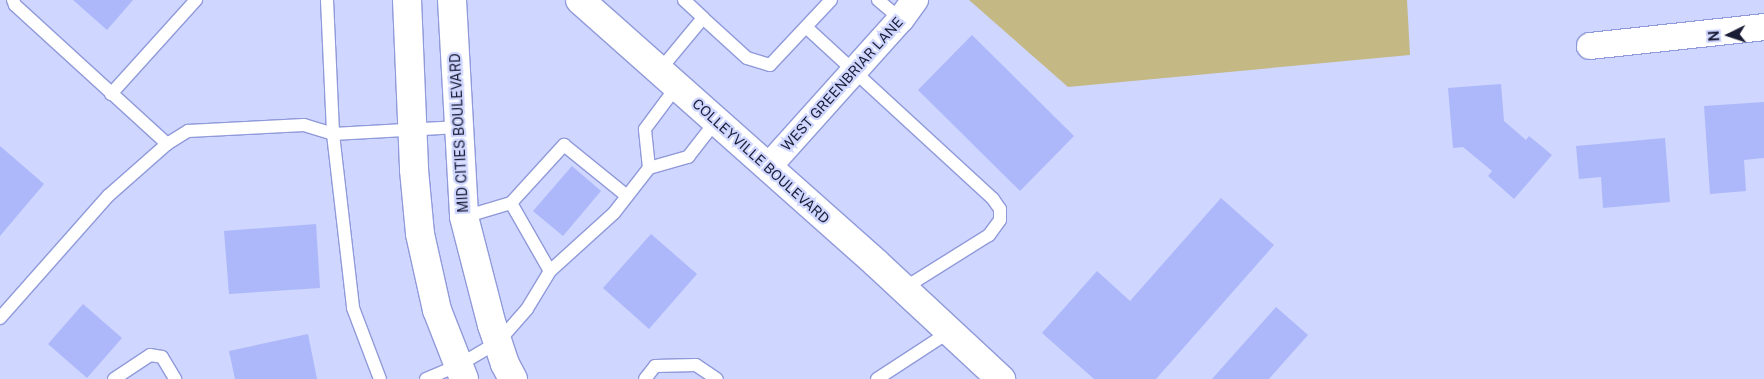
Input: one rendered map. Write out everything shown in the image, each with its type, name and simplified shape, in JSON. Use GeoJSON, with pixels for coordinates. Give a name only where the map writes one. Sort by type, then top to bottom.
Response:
{"type":"FeatureCollection","features":[{"type":"Feature","properties":{"kind":"main road"},"geometry":{"type":"LineString","coordinates":[[407,0],[412,130],[420,234],[436,310],[461,372]]}},
{"type":"Feature","properties":{"kind":"main road","name":"MID CITIES BOULEVARD"},"geometry":{"type":"LineString","coordinates":[[452,0],[464,217],[498,342],[513,379]]}},
{"type":"Feature","properties":{"kind":"main road","name":"COLLEYVILLE BOULEVARD"},"geometry":{"type":"LineString","coordinates":[[580,0],[1001,379]]}},
{"type":"Feature","properties":{"kind":"street","name":"WEST GREENBRIAR LANE"},"geometry":{"type":"LineString","coordinates":[[768,168],[908,10]]}},
{"type":"Feature","properties":{"kind":"street"},"geometry":{"type":"LineString","coordinates":[[1590,46],[1764,27]]}},
{"type":"Feature","properties":{"kind":"lane"},"geometry":{"type":"LineString","coordinates":[[13,0],[15,5],[167,144]]}},
{"type":"Feature","properties":{"kind":"lane"},"geometry":{"type":"LineString","coordinates":[[111,94],[196,0]]}},
{"type":"Feature","properties":{"kind":"lane"},"geometry":{"type":"LineString","coordinates":[[327,0],[332,134],[354,308],[380,379]]}},
{"type":"Feature","properties":{"kind":"lane"},"geometry":{"type":"LineString","coordinates":[[684,0],[747,58],[770,65],[831,0]]}},
{"type":"Feature","properties":{"kind":"lane"},"geometry":{"type":"LineString","coordinates":[[878,0],[908,10]]}},
{"type":"Feature","properties":{"kind":"lane"},"geometry":{"type":"LineString","coordinates":[[649,168],[646,130],[668,78],[703,18]]}},
{"type":"Feature","properties":{"kind":"lane"},"geometry":{"type":"LineString","coordinates":[[806,27],[993,199],[1000,209],[1000,220],[988,235],[903,289]]}},
{"type":"Feature","properties":{"kind":"lane"},"geometry":{"type":"LineString","coordinates":[[426,379],[461,372],[498,342],[527,309],[550,271],[614,212],[649,168],[688,157],[716,121]]}},
{"type":"Feature","properties":{"kind":"lane"},"geometry":{"type":"LineString","coordinates":[[0,318],[108,196],[167,144],[188,131],[304,125],[332,134],[459,127]]}},
{"type":"Feature","properties":{"kind":"lane"},"geometry":{"type":"LineString","coordinates":[[464,217],[511,203],[564,145],[626,196]]}},
{"type":"Feature","properties":{"kind":"lane"},"geometry":{"type":"LineString","coordinates":[[511,203],[550,271]]}},
{"type":"Feature","properties":{"kind":"lane"},"geometry":{"type":"LineString","coordinates":[[877,379],[945,328]]}},
{"type":"Feature","properties":{"kind":"lane"},"geometry":{"type":"LineString","coordinates":[[114,379],[150,355],[162,356],[175,379]]}},
{"type":"Feature","properties":{"kind":"lane"},"geometry":{"type":"LineString","coordinates":[[645,379],[655,366],[696,365],[717,379]]}},
{"type":"Feature","properties":{"kind":"shaded area"},"geometry":{"type":"Polygon","coordinates":[[[969,0],[1407,0],[1410,55],[1068,87],[969,0]]]}},
{"type":"Feature","properties":{"kind":"building"},"geometry":{"type":"Polygon","coordinates":[[[73,0],[133,0],[107,30],[73,0]]]}},
{"type":"Feature","properties":{"kind":"building"},"geometry":{"type":"Polygon","coordinates":[[[972,35],[1074,136],[1020,191],[918,90],[972,35]]]}},
{"type":"Feature","properties":{"kind":"building"},"geometry":{"type":"Polygon","coordinates":[[[1501,84],[1504,121],[1526,140],[1529,136],[1552,155],[1514,199],[1488,176],[1492,171],[1463,147],[1453,148],[1448,88],[1501,84]]]}},
{"type":"Feature","properties":{"kind":"building"},"geometry":{"type":"Polygon","coordinates":[[[1764,102],[1764,158],[1744,160],[1746,191],[1710,194],[1704,106],[1764,102]]]}},
{"type":"Feature","properties":{"kind":"building"},"geometry":{"type":"Polygon","coordinates":[[[1665,138],[1670,202],[1603,208],[1601,177],[1579,179],[1576,146],[1665,138]]]}},
{"type":"Feature","properties":{"kind":"building"},"geometry":{"type":"Polygon","coordinates":[[[0,146],[44,184],[0,236],[0,146]]]}},
{"type":"Feature","properties":{"kind":"building"},"geometry":{"type":"Polygon","coordinates":[[[572,166],[601,191],[563,236],[533,211],[572,166]]]}},
{"type":"Feature","properties":{"kind":"building"},"geometry":{"type":"Polygon","coordinates":[[[1221,198],[1274,245],[1156,379],[1094,379],[1042,333],[1097,271],[1130,301],[1221,198]]]}},
{"type":"Feature","properties":{"kind":"building"},"geometry":{"type":"Polygon","coordinates":[[[316,224],[320,288],[229,294],[224,231],[316,224]]]}},
{"type":"Feature","properties":{"kind":"building"},"geometry":{"type":"Polygon","coordinates":[[[651,234],[697,274],[649,329],[603,288],[651,234]]]}},
{"type":"Feature","properties":{"kind":"building"},"geometry":{"type":"Polygon","coordinates":[[[83,304],[122,338],[87,378],[48,344],[83,304]]]}},
{"type":"Feature","properties":{"kind":"building"},"geometry":{"type":"Polygon","coordinates":[[[1276,307],[1308,335],[1269,379],[1212,379],[1276,307]]]}},
{"type":"Feature","properties":{"kind":"building"},"geometry":{"type":"Polygon","coordinates":[[[308,334],[317,379],[235,379],[229,351],[308,334]]]}}]}
